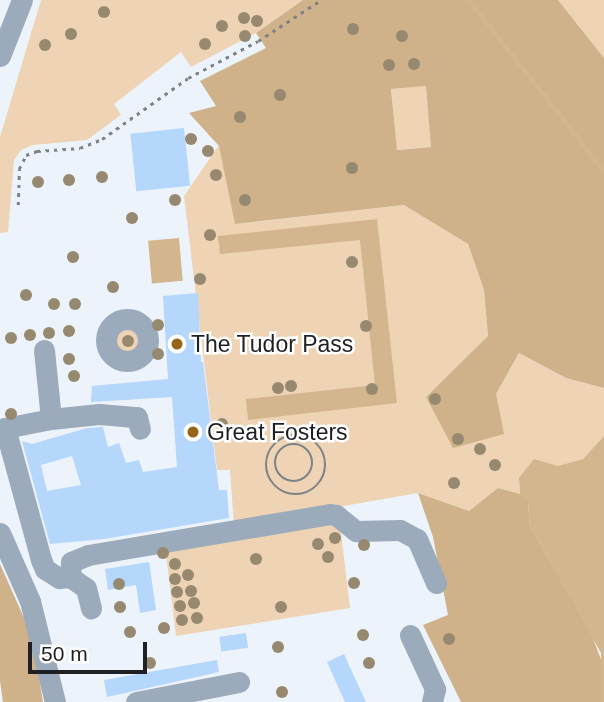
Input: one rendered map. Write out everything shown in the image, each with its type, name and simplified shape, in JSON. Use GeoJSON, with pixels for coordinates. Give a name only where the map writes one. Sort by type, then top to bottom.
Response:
{"type":"FeatureCollection","features":[{"type":"Feature","properties":{"kind":"street"},"geometry":{"type":"LineString","coordinates":[[0,56],[22,0]]}},
{"type":"Feature","properties":{"kind":"street"},"geometry":{"type":"LineString","coordinates":[[44,350],[51,419]]}},
{"type":"Feature","properties":{"kind":"street"},"geometry":{"type":"LineString","coordinates":[[91,608],[86,589],[70,577],[59,578],[45,569],[3,428],[99,414],[137,417],[140,429]]}},
{"type":"Feature","properties":{"kind":"street"},"geometry":{"type":"LineString","coordinates":[[70,577],[71,562],[88,555],[330,514],[337,515],[356,531],[400,530],[417,539],[436,583]]}},
{"type":"Feature","properties":{"kind":"street"},"geometry":{"type":"LineString","coordinates":[[0,533],[30,601],[55,702]]}},
{"type":"Feature","properties":{"kind":"street"},"geometry":{"type":"LineString","coordinates":[[410,635],[435,689],[432,702]]}},
{"type":"Feature","properties":{"kind":"street"},"geometry":{"type":"LineString","coordinates":[[136,702],[240,682]]}},
{"type":"Feature","properties":{"kind":"path"},"geometry":{"type":"LineString","coordinates":[[18,205],[19,169],[26,155],[37,151],[80,148],[102,139],[188,78],[258,41],[321,0]]}},
{"type":"Feature","properties":{"kind":"path"},"geometry":{"type":"LineString","coordinates":[[293,434],[307,436],[319,445],[326,466],[318,486],[299,495],[284,493],[272,484],[265,464],[274,444],[293,434]]}},
{"type":"Feature","properties":{"kind":"path"},"geometry":{"type":"LineString","coordinates":[[292,444],[304,447],[313,461],[307,478],[296,483],[284,480],[275,466],[281,449],[292,444]]}},
{"type":"Feature","properties":{"kind":"shaded area"},"geometry":{"type":"Polygon","coordinates":[[[41,0],[303,0],[256,33],[191,67],[181,52],[114,104],[121,115],[87,140],[33,145],[21,150],[14,160],[8,232],[0,233],[0,137],[41,0]]]}},
{"type":"Feature","properties":{"kind":"shaded area"},"geometry":{"type":"Polygon","coordinates":[[[303,0],[558,0],[604,58],[604,388],[566,378],[519,353],[496,394],[504,434],[453,448],[426,397],[488,336],[484,290],[468,244],[404,205],[235,224],[219,146],[189,113],[216,106],[200,81],[266,48],[256,33],[303,0]],[[426,86],[391,89],[397,150],[431,147],[426,86]]]}},
{"type":"Feature","properties":{"kind":"shaded area"},"geometry":{"type":"Polygon","coordinates":[[[558,0],[604,0],[604,58],[558,0]]]}},
{"type":"Feature","properties":{"kind":"shaded area"},"geometry":{"type":"Polygon","coordinates":[[[426,86],[431,147],[396,150],[391,89],[426,86]]]}},
{"type":"Feature","properties":{"kind":"shaded area"},"geometry":{"type":"Polygon","coordinates":[[[219,145],[236,224],[404,205],[468,244],[484,290],[488,336],[426,397],[496,394],[519,353],[566,378],[604,388],[604,436],[583,459],[519,478],[520,494],[498,488],[469,511],[418,493],[338,507],[350,608],[176,636],[164,538],[234,526],[230,470],[217,470],[184,196],[219,145]]]}},
{"type":"Feature","properties":{"kind":"shaded area"},"geometry":{"type":"Polygon","coordinates":[[[377,219],[397,403],[248,420],[246,399],[375,385],[360,240],[220,254],[218,236],[377,219]]]}},
{"type":"Feature","properties":{"kind":"shaded area"},"geometry":{"type":"Polygon","coordinates":[[[179,238],[183,281],[152,284],[148,241],[179,238]]]}},
{"type":"Feature","properties":{"kind":"shaded area"},"geometry":{"type":"Polygon","coordinates":[[[128,326],[138,330],[142,340],[138,350],[128,354],[118,350],[114,340],[118,330],[128,326]]]}},
{"type":"Feature","properties":{"kind":"shaded area"},"geometry":{"type":"Polygon","coordinates":[[[604,436],[604,702],[601,702],[601,653],[530,527],[528,502],[520,494],[519,478],[534,459],[558,466],[583,459],[604,436]]]}},
{"type":"Feature","properties":{"kind":"shaded area"},"geometry":{"type":"Polygon","coordinates":[[[498,488],[520,494],[528,501],[530,527],[591,633],[603,665],[601,702],[461,702],[423,625],[448,615],[433,537],[418,493],[469,511],[498,488]]]}},
{"type":"Feature","properties":{"kind":"shaded area"},"geometry":{"type":"Polygon","coordinates":[[[0,564],[32,636],[43,702],[3,702],[0,681],[0,564]]]}},
{"type":"Feature","properties":{"kind":"building"},"geometry":{"type":"Polygon","coordinates":[[[184,128],[190,186],[136,191],[130,134],[184,128]]]}},
{"type":"Feature","properties":{"kind":"building"},"geometry":{"type":"Polygon","coordinates":[[[198,293],[201,362],[219,490],[227,490],[229,518],[104,539],[50,544],[22,441],[32,444],[87,428],[103,427],[108,447],[119,443],[126,463],[139,460],[143,472],[177,467],[172,397],[91,402],[92,386],[168,379],[163,296],[198,293]],[[72,456],[41,465],[47,491],[81,485],[72,456]]]}},
{"type":"Feature","properties":{"kind":"building"},"geometry":{"type":"Polygon","coordinates":[[[149,562],[156,610],[140,613],[136,585],[108,590],[105,569],[149,562]]]}},
{"type":"Feature","properties":{"kind":"building"},"geometry":{"type":"Polygon","coordinates":[[[246,633],[248,648],[221,652],[219,637],[246,633]]]}},
{"type":"Feature","properties":{"kind":"building"},"geometry":{"type":"Polygon","coordinates":[[[344,654],[366,702],[345,702],[327,662],[344,654]]]}},
{"type":"Feature","properties":{"kind":"building"},"geometry":{"type":"Polygon","coordinates":[[[217,660],[219,672],[107,697],[104,680],[217,660]]]}},
{"type":"Feature","properties":{"kind":"waterway"},"geometry":{"type":"LineString","coordinates":[[469,0],[604,171]]}},
{"type":"Feature","properties":{"kind":"place","name":"The Tudor Pass"},"geometry":{"type":"Point","coordinates":[177,344]}},
{"type":"Feature","properties":{"kind":"place","name":"Great Fosters"},"geometry":{"type":"Point","coordinates":[193,432]}}]}
